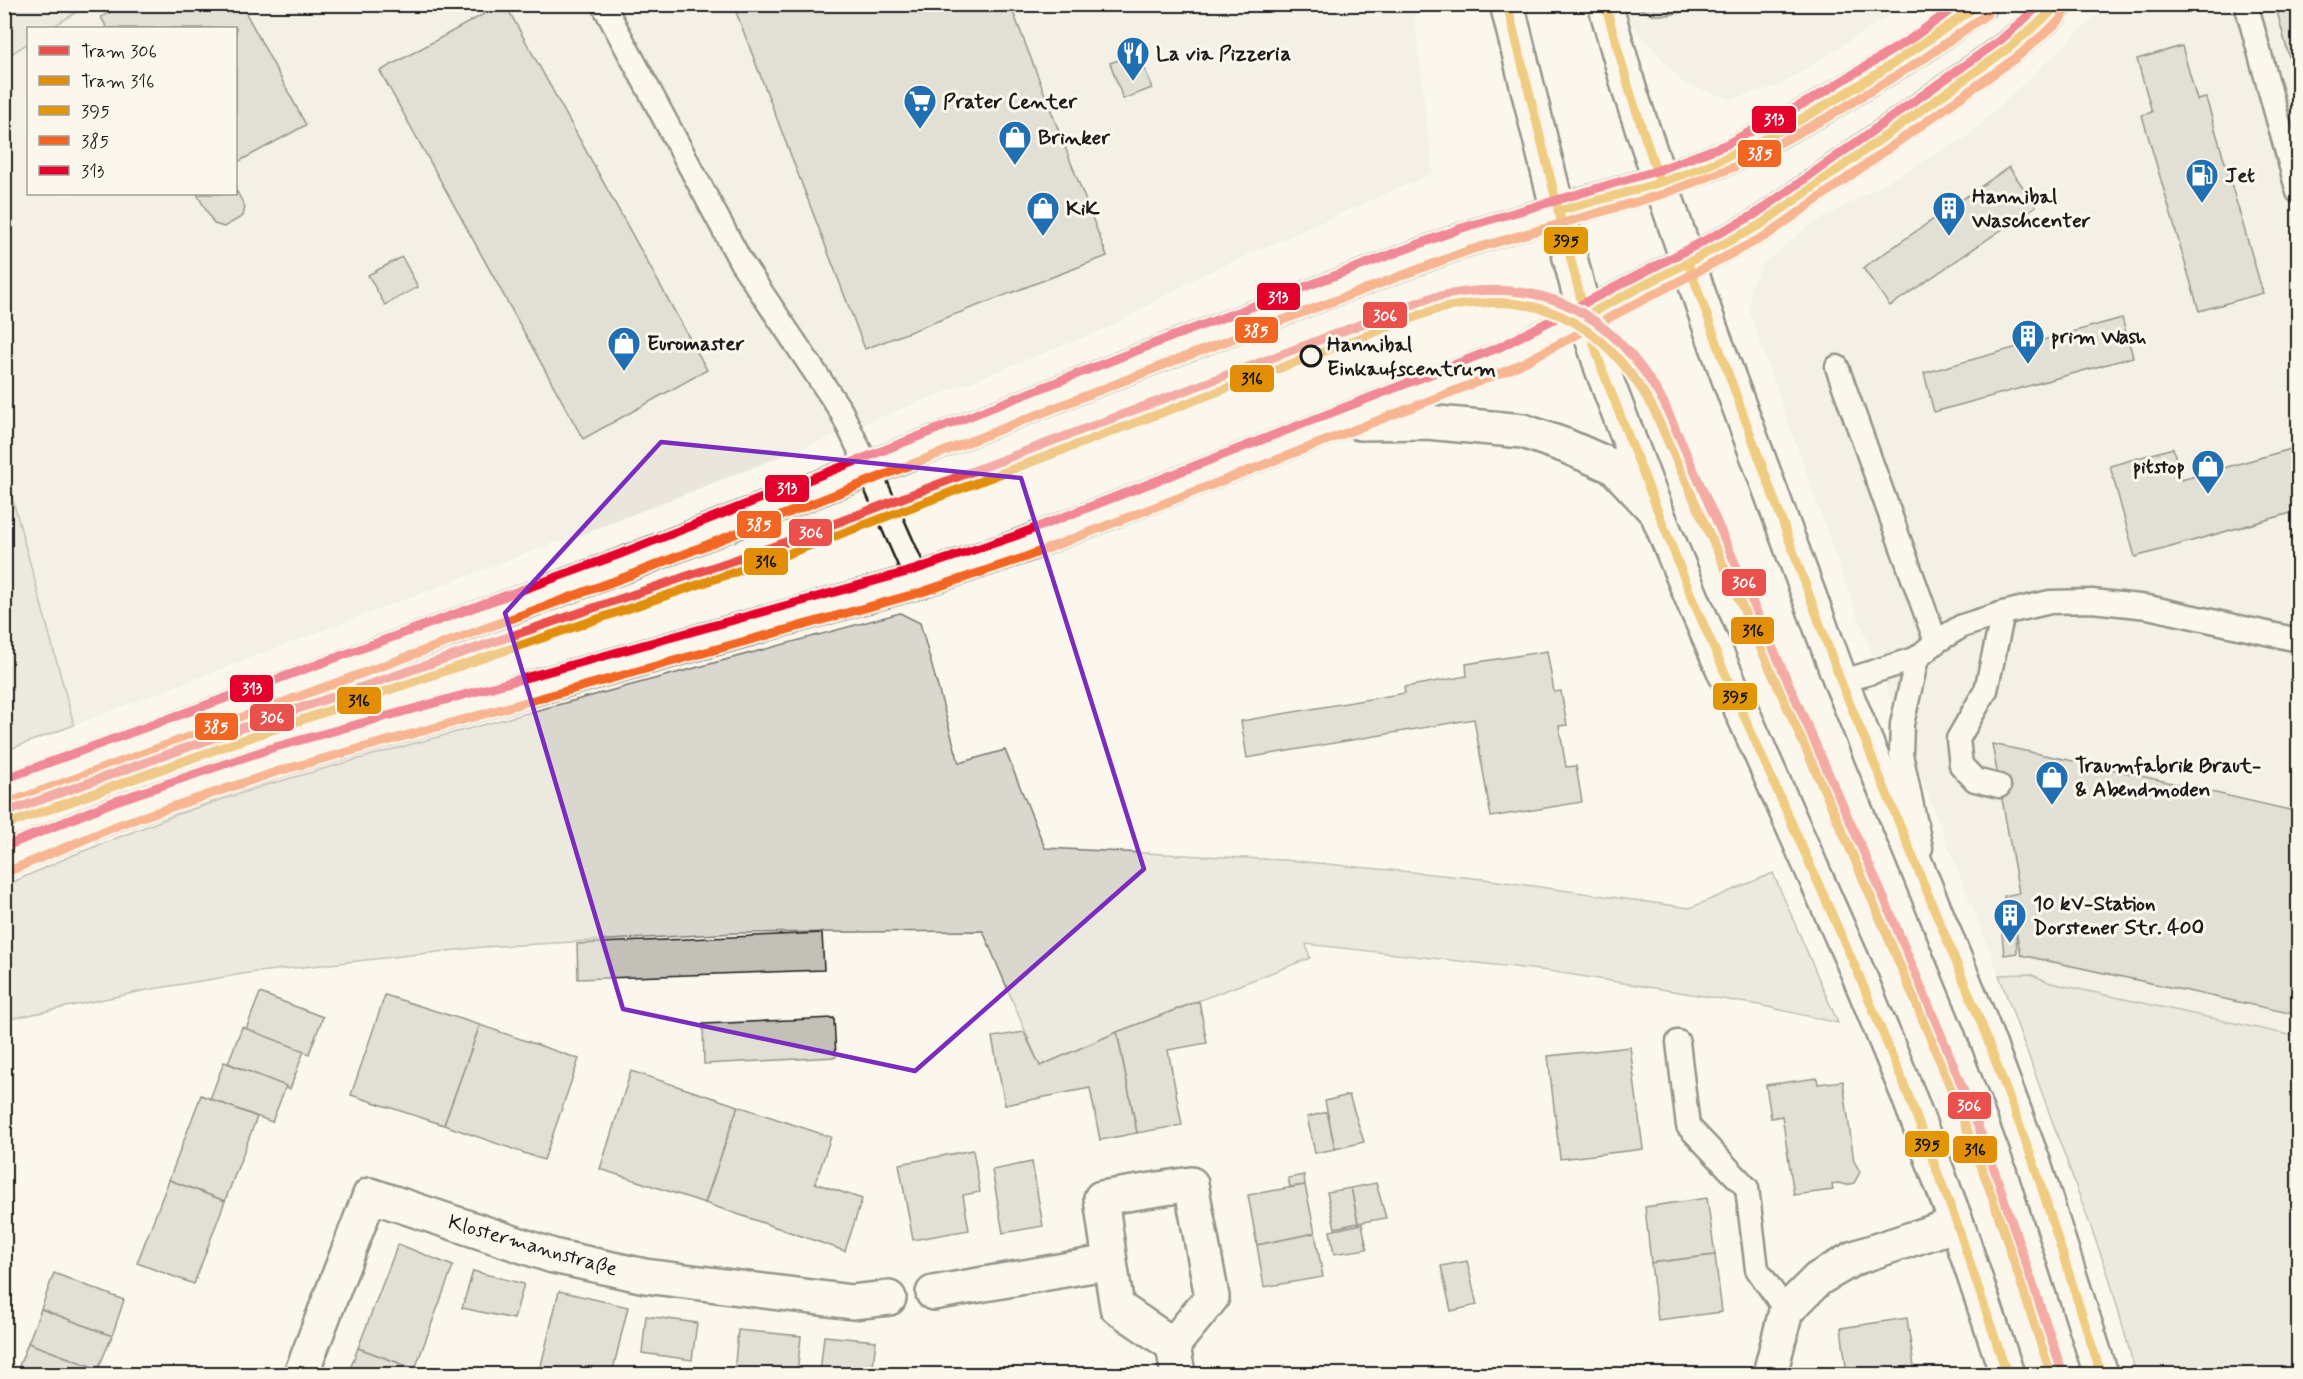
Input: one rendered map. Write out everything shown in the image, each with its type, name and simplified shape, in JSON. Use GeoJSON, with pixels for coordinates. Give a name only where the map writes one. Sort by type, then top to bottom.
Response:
{"type":"FeatureCollection","features":[{"type":"Feature","properties":{"kind":"main road"},"geometry":{"type":"LineString","coordinates":[[1508,4],[1585,316],[1602,369],[1694,603],[1858,973],[1907,1092],[1957,1224],[2007,1374]]}},
{"type":"Feature","properties":{"kind":"main road"},"geometry":{"type":"LineString","coordinates":[[1605,4],[1631,94],[1688,263],[1841,682],[1981,1023],[2032,1161],[2101,1374]]}},
{"type":"Feature","properties":{"kind":"main road"},"geometry":{"type":"LineString","coordinates":[[4,792],[624,565],[1175,348],[1466,239],[1660,182],[1730,156],[1822,107],[1919,48],[1980,4]]}},
{"type":"Feature","properties":{"kind":"main road"},"geometry":{"type":"LineString","coordinates":[[4,860],[117,813],[275,760],[918,581],[1010,550],[1340,424],[1505,358],[1760,225],[2010,47],[2050,13],[2055,4]]}},
{"type":"Feature","properties":{"kind":"main road"},"geometry":{"type":"LineString","coordinates":[[1340,424],[1427,422],[1523,431],[1566,446],[1614,467],[1657,513]]}},
{"type":"Feature","properties":{"kind":"main road"},"geometry":{"type":"LineString","coordinates":[[1191,1184],[1212,1297],[1175,1360],[1117,1307],[1110,1262],[1101,1198],[1191,1184]]}},
{"type":"Feature","properties":{"kind":"main road","name":"Klostermannstraße"},"geometry":{"type":"LineString","coordinates":[[301,1374],[370,1195],[553,1256],[645,1276],[852,1302],[890,1298]]}},
{"type":"Feature","properties":{"kind":"main road"},"geometry":{"type":"LineString","coordinates":[[1770,1374],[1786,1311],[1818,1279],[1854,1258],[1957,1224]]}},
{"type":"Feature","properties":{"kind":"main road"},"geometry":{"type":"LineString","coordinates":[[933,1293],[1110,1262]]}},
{"type":"Feature","properties":{"kind":"lane"},"geometry":{"type":"LineString","coordinates":[[603,4],[741,262],[841,411],[918,581]]}},
{"type":"Feature","properties":{"kind":"lane"},"geometry":{"type":"LineString","coordinates":[[2246,4],[2298,192]]}},
{"type":"Feature","properties":{"kind":"lane"},"geometry":{"type":"LineString","coordinates":[[1837,367],[1936,642]]}},
{"type":"Feature","properties":{"kind":"lane"},"geometry":{"type":"LineString","coordinates":[[1841,682],[1917,658],[1936,642],[1962,626],[2050,602],[2092,601],[2148,607],[2298,640]]}},
{"type":"Feature","properties":{"kind":"lane"},"geometry":{"type":"LineString","coordinates":[[2000,786],[1974,780],[1961,765],[1958,739],[1986,690],[2003,613]]}},
{"type":"Feature","properties":{"kind":"lane"},"geometry":{"type":"LineString","coordinates":[[1917,658],[1902,724],[1901,754],[1934,910]]}},
{"type":"Feature","properties":{"kind":"lane"},"geometry":{"type":"LineString","coordinates":[[1678,1042],[1688,1126],[1747,1188],[1757,1269],[1786,1311]]}},
{"type":"Feature","properties":{"kind":"highlighted area"},"geometry":{"type":"Polygon","coordinates":[[[661,442],[1021,478],[1144,869],[915,1071],[623,1009],[505,613],[661,442]]]}},
{"type":"Feature","properties":{"kind":"shaded area"},"geometry":{"type":"Polygon","coordinates":[[[5,4],[88,4],[53,27],[27,27],[27,44],[5,58],[5,4]]]}},
{"type":"Feature","properties":{"kind":"shaded area"},"geometry":{"type":"Polygon","coordinates":[[[88,4],[1413,5],[1433,173],[1200,276],[1110,327],[560,543],[559,541],[74,725],[5,471],[4,58],[27,44],[27,195],[237,195],[237,27],[53,27],[88,4]]]}},
{"type":"Feature","properties":{"kind":"shaded area"},"geometry":{"type":"Polygon","coordinates":[[[1617,5],[1906,5],[1779,86],[1731,99],[1684,84],[1618,9],[1617,5]]]}},
{"type":"Feature","properties":{"kind":"shaded area"},"geometry":{"type":"Polygon","coordinates":[[[2107,5],[2298,5],[2298,1037],[2051,983],[2030,974],[1999,975],[1849,594],[1749,311],[1751,285],[1763,264],[1806,228],[1968,136],[2107,5]]]}},
{"type":"Feature","properties":{"kind":"shaded area"},"geometry":{"type":"Polygon","coordinates":[[[5,471],[74,725],[4,751],[5,471]]]}},
{"type":"Feature","properties":{"kind":"shaded area"},"geometry":{"type":"Polygon","coordinates":[[[900,613],[920,623],[959,763],[1005,750],[1045,848],[1285,860],[1484,879],[1690,908],[1773,873],[1838,1023],[1759,1005],[1549,971],[1306,944],[1310,958],[1117,1032],[1040,1066],[983,931],[736,933],[483,947],[249,973],[147,990],[5,1020],[4,886],[71,856],[178,814],[266,785],[900,613]]]}},
{"type":"Feature","properties":{"kind":"shaded area"},"geometry":{"type":"Polygon","coordinates":[[[2030,974],[2051,983],[2298,1037],[2298,1374],[2136,1374],[2109,1277],[1999,975],[2030,974]]]}},
{"type":"Feature","properties":{"kind":"building"},"geometry":{"type":"Polygon","coordinates":[[[125,4],[241,4],[306,125],[237,162],[237,27],[106,27],[101,17],[125,4]]]}},
{"type":"Feature","properties":{"kind":"building"},"geometry":{"type":"Polygon","coordinates":[[[505,4],[707,370],[583,439],[380,71],[505,4]]]}},
{"type":"Feature","properties":{"kind":"building","name":"Prater Center"},"geometry":{"type":"Polygon","coordinates":[[[733,4],[1010,4],[1107,256],[865,349],[733,4]]]}},
{"type":"Feature","properties":{"kind":"building"},"geometry":{"type":"Polygon","coordinates":[[[1637,4],[1714,4],[1669,15],[1654,15],[1640,9],[1637,4]]]}},
{"type":"Feature","properties":{"kind":"building"},"geometry":{"type":"Polygon","coordinates":[[[2275,4],[2298,4],[2298,91],[2275,4]]]}},
{"type":"Feature","properties":{"kind":"building","name":"Jet"},"geometry":{"type":"Polygon","coordinates":[[[2182,46],[2197,100],[2206,98],[2263,293],[2199,311],[2142,115],[2152,112],[2137,59],[2182,46]]]}},
{"type":"Feature","properties":{"kind":"building"},"geometry":{"type":"Polygon","coordinates":[[[1139,53],[1152,88],[1123,99],[1110,63],[1139,53]]]}},
{"type":"Feature","properties":{"kind":"building","name":"Hannibal Waschcenter"},"geometry":{"type":"Polygon","coordinates":[[[2009,167],[2036,206],[1890,306],[1863,268],[2009,167]]]}},
{"type":"Feature","properties":{"kind":"building"},"geometry":{"type":"Polygon","coordinates":[[[237,192],[245,207],[243,216],[224,227],[214,224],[198,195],[237,195],[237,192]]]}},
{"type":"Feature","properties":{"kind":"building"},"geometry":{"type":"Polygon","coordinates":[[[402,257],[418,287],[385,305],[368,275],[402,257]]]}},
{"type":"Feature","properties":{"kind":"building","name":"prim Wash"},"geometry":{"type":"Polygon","coordinates":[[[2122,318],[2133,357],[1934,412],[1924,373],[2122,318]]]}},
{"type":"Feature","properties":{"kind":"building","name":"pitstop"},"geometry":{"type":"Polygon","coordinates":[[[2298,447],[2298,511],[2135,557],[2110,466],[2173,448],[2181,480],[2298,447]]]}},
{"type":"Feature","properties":{"kind":"building"},"geometry":{"type":"Polygon","coordinates":[[[1547,651],[1554,692],[1561,691],[1567,725],[1559,726],[1566,767],[1576,766],[1582,802],[1491,817],[1474,719],[1247,758],[1241,721],[1405,693],[1404,687],[1467,676],[1466,664],[1547,651]]]}},
{"type":"Feature","properties":{"kind":"building"},"geometry":{"type":"Polygon","coordinates":[[[1992,744],[2298,812],[2298,1015],[2021,955],[2015,927],[2010,928],[2004,896],[2019,893],[1992,744]]]}},
{"type":"Feature","properties":{"kind":"building"},"geometry":{"type":"Polygon","coordinates":[[[822,933],[824,970],[578,979],[577,944],[822,933]]]}},
{"type":"Feature","properties":{"kind":"building","name":"10 kV-Station Dorstener Str. 400"},"geometry":{"type":"Polygon","coordinates":[[[2016,933],[2017,953],[2004,955],[2002,934],[2016,933]]]}},
{"type":"Feature","properties":{"kind":"building"},"geometry":{"type":"Polygon","coordinates":[[[260,993],[323,1017],[309,1054],[246,1029],[260,993]]]}},
{"type":"Feature","properties":{"kind":"building"},"geometry":{"type":"Polygon","coordinates":[[[385,995],[480,1025],[444,1125],[351,1095],[385,995]]]}},
{"type":"Feature","properties":{"kind":"building"},"geometry":{"type":"Polygon","coordinates":[[[1199,1001],[1207,1043],[1168,1050],[1182,1125],[1137,1133],[1117,1032],[1199,1001]]]}},
{"type":"Feature","properties":{"kind":"building"},"geometry":{"type":"Polygon","coordinates":[[[834,1018],[836,1057],[704,1064],[703,1024],[834,1018]]]}},
{"type":"Feature","properties":{"kind":"building"},"geometry":{"type":"Polygon","coordinates":[[[480,1025],[579,1059],[544,1160],[444,1125],[480,1025]]]}},
{"type":"Feature","properties":{"kind":"building"},"geometry":{"type":"Polygon","coordinates":[[[242,1027],[304,1051],[290,1089],[228,1063],[242,1027]]]}},
{"type":"Feature","properties":{"kind":"building"},"geometry":{"type":"Polygon","coordinates":[[[1024,1032],[1040,1066],[1117,1032],[1137,1133],[1100,1140],[1090,1088],[1005,1105],[992,1037],[1024,1032]]]}},
{"type":"Feature","properties":{"kind":"building"},"geometry":{"type":"Polygon","coordinates":[[[1630,1047],[1643,1149],[1560,1159],[1548,1056],[1630,1047]]]}},
{"type":"Feature","properties":{"kind":"building"},"geometry":{"type":"Polygon","coordinates":[[[224,1062],[286,1086],[272,1122],[210,1099],[224,1062]]]}},
{"type":"Feature","properties":{"kind":"building"},"geometry":{"type":"Polygon","coordinates":[[[631,1071],[738,1106],[705,1203],[600,1169],[631,1071]]]}},
{"type":"Feature","properties":{"kind":"building"},"geometry":{"type":"Polygon","coordinates":[[[1817,1078],[1818,1084],[1843,1081],[1854,1161],[1860,1172],[1854,1183],[1832,1184],[1833,1190],[1794,1195],[1782,1116],[1771,1118],[1766,1085],[1817,1078]]]}},
{"type":"Feature","properties":{"kind":"building"},"geometry":{"type":"Polygon","coordinates":[[[201,1095],[257,1117],[225,1201],[169,1180],[201,1095]]]}},
{"type":"Feature","properties":{"kind":"building"},"geometry":{"type":"Polygon","coordinates":[[[1349,1095],[1364,1142],[1335,1149],[1325,1101],[1349,1095]]]}},
{"type":"Feature","properties":{"kind":"building"},"geometry":{"type":"Polygon","coordinates":[[[738,1106],[831,1137],[815,1183],[862,1199],[845,1251],[705,1203],[738,1106]]]}},
{"type":"Feature","properties":{"kind":"building"},"geometry":{"type":"Polygon","coordinates":[[[1327,1112],[1335,1149],[1315,1153],[1307,1117],[1327,1112]]]}},
{"type":"Feature","properties":{"kind":"building"},"geometry":{"type":"Polygon","coordinates":[[[973,1150],[980,1192],[963,1195],[969,1230],[913,1240],[899,1164],[973,1150]]]}},
{"type":"Feature","properties":{"kind":"building"},"geometry":{"type":"Polygon","coordinates":[[[1032,1162],[1043,1226],[1003,1233],[992,1170],[1032,1162]]]}},
{"type":"Feature","properties":{"kind":"building"},"geometry":{"type":"Polygon","coordinates":[[[1304,1175],[1305,1185],[1290,1187],[1288,1178],[1304,1175]]]}},
{"type":"Feature","properties":{"kind":"building"},"geometry":{"type":"Polygon","coordinates":[[[169,1180],[225,1201],[194,1284],[137,1263],[169,1180]]]}},
{"type":"Feature","properties":{"kind":"building"},"geometry":{"type":"Polygon","coordinates":[[[1376,1183],[1386,1218],[1358,1223],[1351,1188],[1376,1183]]]}},
{"type":"Feature","properties":{"kind":"building"},"geometry":{"type":"Polygon","coordinates":[[[1305,1185],[1315,1233],[1257,1245],[1248,1195],[1305,1185]]]}},
{"type":"Feature","properties":{"kind":"building"},"geometry":{"type":"Polygon","coordinates":[[[1351,1188],[1358,1223],[1335,1228],[1327,1192],[1351,1188]]]}},
{"type":"Feature","properties":{"kind":"building"},"geometry":{"type":"Polygon","coordinates":[[[1707,1198],[1715,1255],[1651,1263],[1645,1207],[1707,1198]]]}},
{"type":"Feature","properties":{"kind":"building"},"geometry":{"type":"Polygon","coordinates":[[[1362,1224],[1367,1249],[1334,1254],[1330,1231],[1362,1224]]]}},
{"type":"Feature","properties":{"kind":"building"},"geometry":{"type":"Polygon","coordinates":[[[1315,1233],[1323,1277],[1264,1287],[1257,1245],[1315,1233]]]}},
{"type":"Feature","properties":{"kind":"building"},"geometry":{"type":"Polygon","coordinates":[[[398,1244],[453,1266],[415,1369],[358,1348],[398,1244]]]}},
{"type":"Feature","properties":{"kind":"building"},"geometry":{"type":"Polygon","coordinates":[[[1715,1255],[1722,1312],[1658,1320],[1651,1263],[1715,1255]]]}},
{"type":"Feature","properties":{"kind":"building"},"geometry":{"type":"Polygon","coordinates":[[[1467,1261],[1477,1305],[1451,1311],[1441,1266],[1467,1261]]]}},
{"type":"Feature","properties":{"kind":"building"},"geometry":{"type":"Polygon","coordinates":[[[473,1271],[524,1284],[514,1319],[462,1308],[473,1271]]]}},
{"type":"Feature","properties":{"kind":"building"},"geometry":{"type":"Polygon","coordinates":[[[54,1273],[124,1300],[112,1336],[41,1309],[54,1273]]]}},
{"type":"Feature","properties":{"kind":"building"},"geometry":{"type":"Polygon","coordinates":[[[559,1291],[628,1307],[612,1374],[539,1374],[559,1291]]]}},
{"type":"Feature","properties":{"kind":"building"},"geometry":{"type":"Polygon","coordinates":[[[41,1309],[112,1336],[98,1369],[28,1343],[41,1309]]]}},
{"type":"Feature","properties":{"kind":"building"},"geometry":{"type":"Polygon","coordinates":[[[646,1316],[697,1323],[692,1360],[642,1353],[646,1316]]]}},
{"type":"Feature","properties":{"kind":"building"},"geometry":{"type":"Polygon","coordinates":[[[1907,1318],[1915,1374],[1847,1374],[1841,1328],[1907,1318]]]}},
{"type":"Feature","properties":{"kind":"building"},"geometry":{"type":"Polygon","coordinates":[[[738,1330],[801,1336],[797,1374],[734,1374],[738,1330]]]}},
{"type":"Feature","properties":{"kind":"building"},"geometry":{"type":"Polygon","coordinates":[[[824,1336],[876,1341],[872,1374],[820,1372],[824,1336]]]}},
{"type":"Feature","properties":{"kind":"building"},"geometry":{"type":"Polygon","coordinates":[[[28,1343],[98,1369],[96,1374],[16,1374],[28,1343]]]}},
{"type":"Feature","properties":{"kind":"building"},"geometry":{"type":"Polygon","coordinates":[[[358,1348],[415,1369],[412,1374],[348,1374],[358,1348]]]}},
{"type":"Feature","properties":{"kind":"tram line","name":"306"},"geometry":{"type":"LineString","coordinates":[[4,813],[233,731],[778,545],[1430,298],[1469,291],[1505,290],[1537,295],[1567,305],[1595,321],[1620,343],[1643,370],[1664,403],[1884,898],[1945,1044],[1989,1154],[2063,1374]]}},
{"type":"Feature","properties":{"kind":"tram line","name":"316"},"geometry":{"type":"LineString","coordinates":[[8,824],[237,742],[782,556],[1434,310],[1470,304],[1504,303],[1534,307],[1562,316],[1588,331],[1611,351],[1633,377],[1653,408],[1820,780],[1939,1060],[1987,1182],[2051,1374]]}},
{"type":"Feature","properties":{"kind":"transit line","name":"395"},"geometry":{"type":"LineString","coordinates":[[1507,4],[1585,316],[1602,369],[1694,603],[1858,973],[1907,1092],[1957,1224],[2007,1374]]}},
{"type":"Feature","properties":{"kind":"transit line","name":"395"},"geometry":{"type":"LineString","coordinates":[[1605,4],[1631,95],[1660,182]]}},
{"type":"Feature","properties":{"kind":"transit line","name":"313"},"geometry":{"type":"LineString","coordinates":[[4,779],[620,554],[1171,337],[1462,228],[1656,171],[1725,145],[1816,97],[1912,38],[1959,4]]}},
{"type":"Feature","properties":{"kind":"transit line","name":"395"},"geometry":{"type":"LineString","coordinates":[[1558,211],[1646,187],[1689,172],[1764,139],[1859,86],[1979,4]]}},
{"type":"Feature","properties":{"kind":"transit line","name":"313"},"geometry":{"type":"LineString","coordinates":[[4,847],[113,802],[272,748],[914,570],[1015,536],[1500,347],[1754,215],[2003,38],[2041,4]]}},
{"type":"Feature","properties":{"kind":"transit line","name":"395"},"geometry":{"type":"LineString","coordinates":[[1585,316],[1760,225],[2010,47],[2050,13],[2055,4]]}},
{"type":"Feature","properties":{"kind":"transit line","name":"385"},"geometry":{"type":"LineString","coordinates":[[9,871],[121,824],[279,771],[922,592],[1023,558],[1511,369],[1767,235],[2017,57],[2059,21],[2065,10]]}},
{"type":"Feature","properties":{"kind":"transit line","name":"385"},"geometry":{"type":"LineString","coordinates":[[8,803],[628,576],[1179,359],[1470,250],[1663,194],[1734,167],[1828,117],[1925,58],[1987,14]]}},
{"type":"Feature","properties":{"kind":"transit line","name":"395"},"geometry":{"type":"LineString","coordinates":[[1688,263],[1841,682],[1981,1023],[2033,1161],[2101,1374]]}},
{"type":"Feature","properties":{"kind":"place","name":"La via Pizzeria"},"geometry":{"type":"Point","coordinates":[1133,82]}},
{"type":"Feature","properties":{"kind":"place","name":"Prater Center"},"geometry":{"type":"Point","coordinates":[920,130]}},
{"type":"Feature","properties":{"kind":"place","name":"Brinker"},"geometry":{"type":"Point","coordinates":[1015,166]}},
{"type":"Feature","properties":{"kind":"place","name":"Jet"},"geometry":{"type":"Point","coordinates":[2202,204]}},
{"type":"Feature","properties":{"kind":"place","name":"KiK"},"geometry":{"type":"Point","coordinates":[1043,237]}},
{"type":"Feature","properties":{"kind":"place","name":"Hannibal Waschcenter"},"geometry":{"type":"Point","coordinates":[1949,237]}},
{"type":"Feature","properties":{"kind":"place","name":"Hannibal Einkaufscentrum"},"geometry":{"type":"Point","coordinates":[1311,356]}},
{"type":"Feature","properties":{"kind":"place","name":"prim Wash"},"geometry":{"type":"Point","coordinates":[2028,365]}},
{"type":"Feature","properties":{"kind":"place","name":"Euromaster"},"geometry":{"type":"Point","coordinates":[624,372]}},
{"type":"Feature","properties":{"kind":"place","name":"pitstop"},"geometry":{"type":"Point","coordinates":[2208,495]}},
{"type":"Feature","properties":{"kind":"place","name":"Traumfabrik Braut- & Abendmoden"},"geometry":{"type":"Point","coordinates":[2052,806]}},
{"type":"Feature","properties":{"kind":"place","name":"10 kV-Station Dorstener Str. 400"},"geometry":{"type":"Point","coordinates":[2010,944]}}]}
